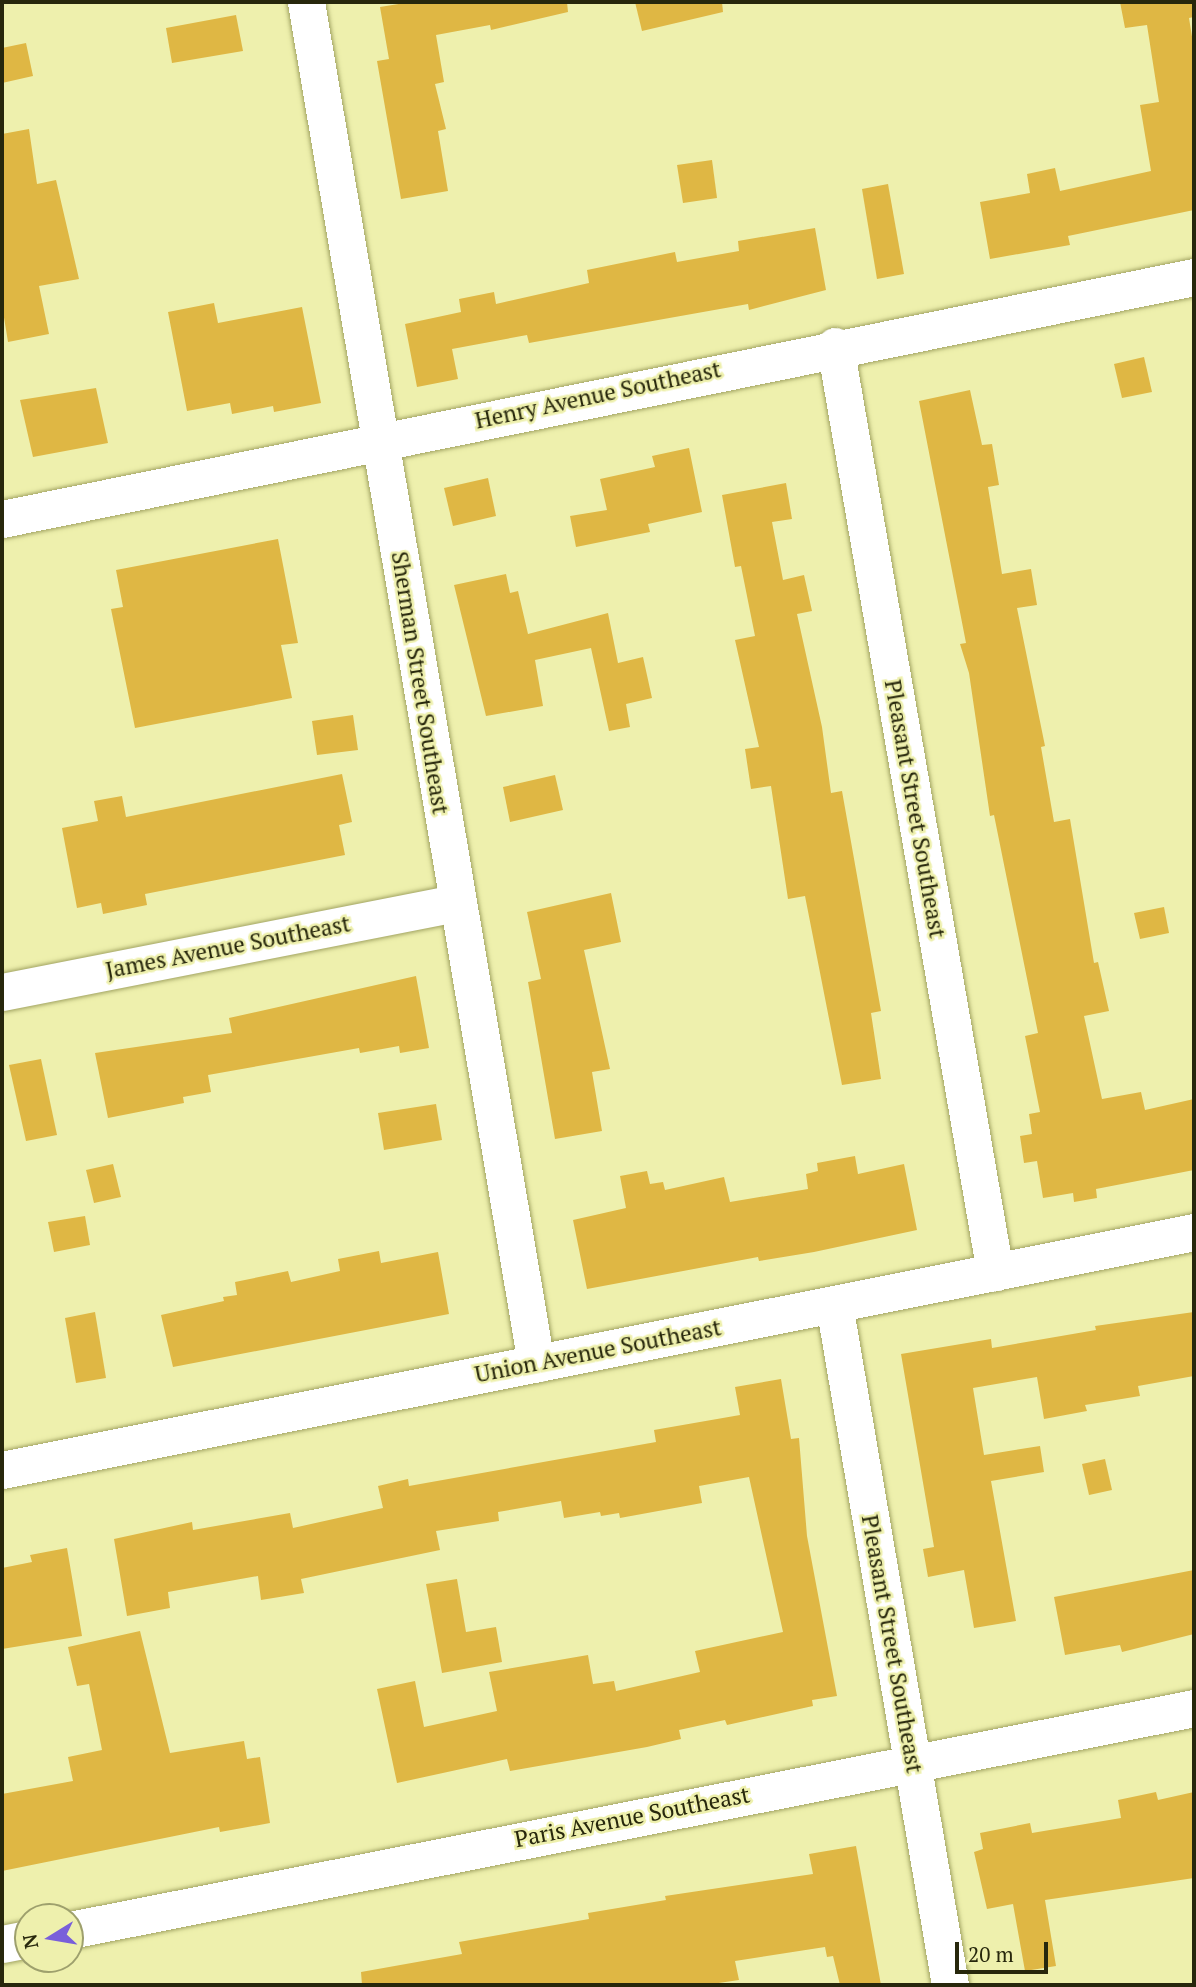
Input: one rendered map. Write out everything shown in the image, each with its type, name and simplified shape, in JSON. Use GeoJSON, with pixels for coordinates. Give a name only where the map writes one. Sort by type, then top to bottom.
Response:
{"type":"FeatureCollection","features":[{"type":"Feature","properties":{"kind":"street","name":"Sherman Street Southeast"},"geometry":{"type":"LineString","coordinates":[[306,2],[455,903],[536,1364]]}},
{"type":"Feature","properties":{"kind":"street","name":"Henry Avenue Southeast"},"geometry":{"type":"LineString","coordinates":[[2,519],[835,346],[1194,276]]}},
{"type":"Feature","properties":{"kind":"street","name":"Pleasant Street Southeast"},"geometry":{"type":"LineString","coordinates":[[835,346],[995,1272]]}},
{"type":"Feature","properties":{"kind":"street"},"geometry":{"type":"LineString","coordinates":[[2,513],[2,519]]}},
{"type":"Feature","properties":{"kind":"street","name":"James Avenue Southeast"},"geometry":{"type":"LineString","coordinates":[[2,992],[455,903]]}},
{"type":"Feature","properties":{"kind":"street","name":"Union Avenue Southeast"},"geometry":{"type":"LineString","coordinates":[[2,1470],[1194,1232]]}},
{"type":"Feature","properties":{"kind":"street","name":"Pleasant Street Southeast"},"geometry":{"type":"LineString","coordinates":[[834,1304],[950,1985]]}},
{"type":"Feature","properties":{"kind":"street","name":"Paris Avenue Southeast"},"geometry":{"type":"LineString","coordinates":[[84,1927],[1194,1708]]}},
{"type":"Feature","properties":{"kind":"building"},"geometry":{"type":"Polygon","coordinates":[[[411,2],[567,2],[568,12],[491,30],[490,25],[436,35],[444,82],[435,84],[446,129],[438,131],[448,191],[401,199],[377,61],[389,59],[380,7],[411,2]]]}},
{"type":"Feature","properties":{"kind":"building"},"geometry":{"type":"Polygon","coordinates":[[[635,2],[722,2],[723,12],[642,31],[635,2]]]}},
{"type":"Feature","properties":{"kind":"building"},"geometry":{"type":"Polygon","coordinates":[[[1120,2],[1194,2],[1194,17],[1189,18],[1194,49],[1194,210],[1068,236],[1070,245],[990,259],[980,202],[1030,193],[1027,174],[1055,168],[1060,191],[1151,171],[1140,105],[1159,102],[1147,25],[1125,28],[1120,2]]]}},
{"type":"Feature","properties":{"kind":"building"},"geometry":{"type":"Polygon","coordinates":[[[236,15],[243,51],[172,63],[166,28],[236,15]]]}},
{"type":"Feature","properties":{"kind":"building"},"geometry":{"type":"Polygon","coordinates":[[[26,43],[33,76],[2,83],[2,48],[26,43]]]}},
{"type":"Feature","properties":{"kind":"building"},"geometry":{"type":"Polygon","coordinates":[[[29,129],[37,184],[56,180],[79,279],[39,286],[49,334],[8,342],[2,305],[2,134],[29,129]]]}},
{"type":"Feature","properties":{"kind":"building"},"geometry":{"type":"Polygon","coordinates":[[[712,160],[717,198],[683,203],[677,165],[712,160]]]}},
{"type":"Feature","properties":{"kind":"building"},"geometry":{"type":"Polygon","coordinates":[[[888,184],[904,274],[877,279],[862,189],[888,184]]]}},
{"type":"Feature","properties":{"kind":"building"},"geometry":{"type":"Polygon","coordinates":[[[815,228],[826,290],[749,310],[748,304],[529,343],[527,335],[452,349],[458,379],[417,387],[405,324],[461,312],[459,299],[494,292],[496,304],[589,283],[587,270],[675,252],[677,262],[739,251],[738,241],[815,228]]]}},
{"type":"Feature","properties":{"kind":"building"},"geometry":{"type":"Polygon","coordinates":[[[214,303],[218,323],[302,307],[321,403],[274,412],[273,406],[232,414],[230,403],[187,411],[168,312],[214,303]]]}},
{"type":"Feature","properties":{"kind":"building"},"geometry":{"type":"Polygon","coordinates":[[[1144,357],[1152,392],[1122,398],[1114,364],[1144,357]]]}},
{"type":"Feature","properties":{"kind":"building"},"geometry":{"type":"Polygon","coordinates":[[[96,388],[108,443],[33,457],[20,400],[96,388]]]}},
{"type":"Feature","properties":{"kind":"building"},"geometry":{"type":"Polygon","coordinates":[[[970,390],[982,445],[992,444],[999,485],[988,487],[1002,574],[1031,569],[1037,605],[1017,608],[1045,746],[1041,747],[1054,822],[1070,819],[1094,963],[1098,962],[1109,1011],[1084,1016],[1102,1099],[1141,1092],[1145,1110],[1194,1099],[1194,1170],[1096,1189],[1097,1198],[1074,1202],[1073,1193],[1043,1198],[1037,1161],[1024,1163],[1020,1136],[1032,1134],[1029,1114],[1040,1112],[1025,1036],[1038,1033],[994,815],[990,816],[969,673],[960,644],[966,643],[919,401],[970,390]]]}},
{"type":"Feature","properties":{"kind":"building"},"geometry":{"type":"Polygon","coordinates":[[[689,448],[702,512],[648,524],[650,532],[576,547],[570,516],[607,510],[600,479],[655,467],[652,456],[689,448]]]}},
{"type":"Feature","properties":{"kind":"building"},"geometry":{"type":"Polygon","coordinates":[[[488,478],[496,516],[453,526],[444,488],[488,478]]]}},
{"type":"Feature","properties":{"kind":"building"},"geometry":{"type":"Polygon","coordinates":[[[786,483],[792,519],[772,522],[783,580],[804,575],[812,611],[797,614],[822,727],[831,793],[842,791],[881,1011],[871,1013],[881,1079],[842,1085],[805,896],[788,899],[771,786],[751,789],[745,749],[759,747],[735,640],[755,636],[741,566],[735,567],[722,495],[786,483]]]}},
{"type":"Feature","properties":{"kind":"building"},"geometry":{"type":"Polygon","coordinates":[[[278,539],[298,643],[281,645],[292,698],[135,728],[111,609],[123,607],[116,570],[278,539]]]}},
{"type":"Feature","properties":{"kind":"building"},"geometry":{"type":"Polygon","coordinates":[[[506,574],[510,593],[518,591],[528,634],[608,613],[618,663],[643,657],[652,698],[626,704],[630,727],[609,731],[591,648],[535,660],[543,706],[486,716],[454,585],[506,574]]]}},
{"type":"Feature","properties":{"kind":"building"},"geometry":{"type":"Polygon","coordinates":[[[353,715],[358,750],[317,755],[312,721],[353,715]]]}},
{"type":"Feature","properties":{"kind":"building"},"geometry":{"type":"Polygon","coordinates":[[[342,774],[352,822],[339,825],[345,855],[145,894],[147,905],[103,914],[101,903],[77,908],[62,828],[98,821],[94,801],[122,796],[126,817],[342,774]]]}},
{"type":"Feature","properties":{"kind":"building"},"geometry":{"type":"Polygon","coordinates":[[[555,775],[563,810],[510,822],[503,787],[555,775]]]}},
{"type":"Feature","properties":{"kind":"building"},"geometry":{"type":"Polygon","coordinates":[[[611,893],[621,942],[584,950],[610,1069],[592,1072],[602,1131],[555,1139],[528,982],[541,979],[527,912],[611,893]]]}},
{"type":"Feature","properties":{"kind":"building"},"geometry":{"type":"Polygon","coordinates":[[[1164,907],[1169,933],[1140,939],[1134,913],[1164,907]]]}},
{"type":"Feature","properties":{"kind":"building"},"geometry":{"type":"Polygon","coordinates":[[[416,976],[429,1048],[400,1053],[399,1046],[360,1053],[359,1048],[208,1075],[211,1092],[183,1097],[184,1103],[108,1118],[95,1053],[232,1033],[229,1018],[416,976]]]}},
{"type":"Feature","properties":{"kind":"building"},"geometry":{"type":"Polygon","coordinates":[[[41,1059],[57,1135],[26,1141],[9,1065],[41,1059]]]}},
{"type":"Feature","properties":{"kind":"building"},"geometry":{"type":"Polygon","coordinates":[[[436,1104],[442,1140],[384,1150],[378,1113],[436,1104]]]}},
{"type":"Feature","properties":{"kind":"building"},"geometry":{"type":"Polygon","coordinates":[[[855,1156],[858,1174],[904,1164],[917,1230],[814,1252],[759,1261],[758,1257],[587,1289],[573,1220],[626,1208],[620,1176],[647,1171],[650,1184],[663,1182],[665,1190],[724,1177],[730,1202],[808,1189],[806,1174],[818,1171],[817,1163],[855,1156]]]}},
{"type":"Feature","properties":{"kind":"building"},"geometry":{"type":"Polygon","coordinates":[[[113,1164],[121,1197],[94,1203],[86,1170],[113,1164]]]}},
{"type":"Feature","properties":{"kind":"building"},"geometry":{"type":"Polygon","coordinates":[[[85,1216],[90,1245],[54,1252],[48,1222],[85,1216]]]}},
{"type":"Feature","properties":{"kind":"building"},"geometry":{"type":"Polygon","coordinates":[[[379,1251],[381,1263],[438,1252],[449,1314],[173,1367],[161,1315],[224,1301],[223,1297],[237,1295],[235,1282],[288,1271],[291,1282],[340,1271],[338,1259],[379,1251]]]}},
{"type":"Feature","properties":{"kind":"building"},"geometry":{"type":"Polygon","coordinates":[[[95,1312],[106,1378],[76,1383],[65,1318],[95,1312]]]}},
{"type":"Feature","properties":{"kind":"building"},"geometry":{"type":"Polygon","coordinates":[[[1194,1312],[1194,1376],[1138,1386],[1140,1396],[1085,1405],[1087,1411],[1044,1419],[1037,1377],[973,1388],[984,1455],[1040,1446],[1044,1472],[991,1481],[1016,1621],[974,1628],[964,1570],[928,1577],[923,1549],[934,1547],[901,1354],[991,1339],[992,1348],[1096,1330],[1095,1326],[1194,1312]]]}},
{"type":"Feature","properties":{"kind":"building"},"geometry":{"type":"Polygon","coordinates":[[[781,1379],[791,1439],[799,1438],[807,1536],[837,1696],[812,1700],[813,1706],[727,1725],[725,1720],[679,1730],[681,1739],[647,1747],[510,1771],[507,1759],[397,1783],[377,1689],[415,1681],[424,1727],[497,1711],[489,1672],[588,1655],[593,1684],[614,1681],[616,1691],[700,1672],[695,1651],[783,1632],[749,1477],[699,1486],[702,1503],[620,1518],[619,1513],[601,1516],[600,1512],[564,1518],[561,1501],[498,1512],[499,1521],[436,1531],[440,1550],[301,1579],[304,1593],[261,1600],[258,1576],[168,1592],[170,1608],[127,1616],[114,1539],[192,1522],[193,1530],[290,1513],[293,1528],[383,1508],[378,1486],[408,1479],[409,1486],[656,1442],[654,1430],[740,1415],[735,1387],[781,1379]]]}},
{"type":"Feature","properties":{"kind":"building"},"geometry":{"type":"Polygon","coordinates":[[[1105,1459],[1112,1490],[1089,1495],[1082,1464],[1105,1459]]]}},
{"type":"Feature","properties":{"kind":"building"},"geometry":{"type":"Polygon","coordinates":[[[67,1548],[82,1636],[2,1649],[2,1568],[32,1562],[30,1555],[67,1548]]]}},
{"type":"Feature","properties":{"kind":"building"},"geometry":{"type":"Polygon","coordinates":[[[1194,1570],[1194,1634],[1122,1652],[1120,1645],[1065,1655],[1054,1597],[1194,1570]]]}},
{"type":"Feature","properties":{"kind":"building"},"geometry":{"type":"Polygon","coordinates":[[[457,1579],[466,1632],[496,1627],[502,1662],[442,1673],[426,1584],[457,1579]]]}},
{"type":"Feature","properties":{"kind":"building"},"geometry":{"type":"Polygon","coordinates":[[[140,1631],[170,1753],[244,1741],[247,1759],[260,1757],[270,1823],[220,1832],[219,1827],[2,1871],[2,1794],[73,1781],[68,1757],[102,1750],[89,1684],[77,1686],[68,1647],[140,1631]]]}},
{"type":"Feature","properties":{"kind":"building"},"geometry":{"type":"Polygon","coordinates":[[[1156,1792],[1158,1800],[1194,1792],[1194,1878],[1045,1900],[1056,1966],[1025,1971],[1013,1904],[987,1909],[974,1852],[983,1849],[980,1833],[1030,1823],[1032,1833],[1121,1818],[1118,1800],[1156,1792]]]}},
{"type":"Feature","properties":{"kind":"building"},"geometry":{"type":"Polygon","coordinates":[[[856,1846],[881,1985],[840,1985],[833,1956],[827,1957],[825,1947],[735,1961],[739,1980],[705,1985],[362,1985],[361,1972],[462,1954],[459,1942],[589,1919],[588,1913],[666,1900],[665,1896],[813,1874],[809,1854],[856,1846]]]}}]}
